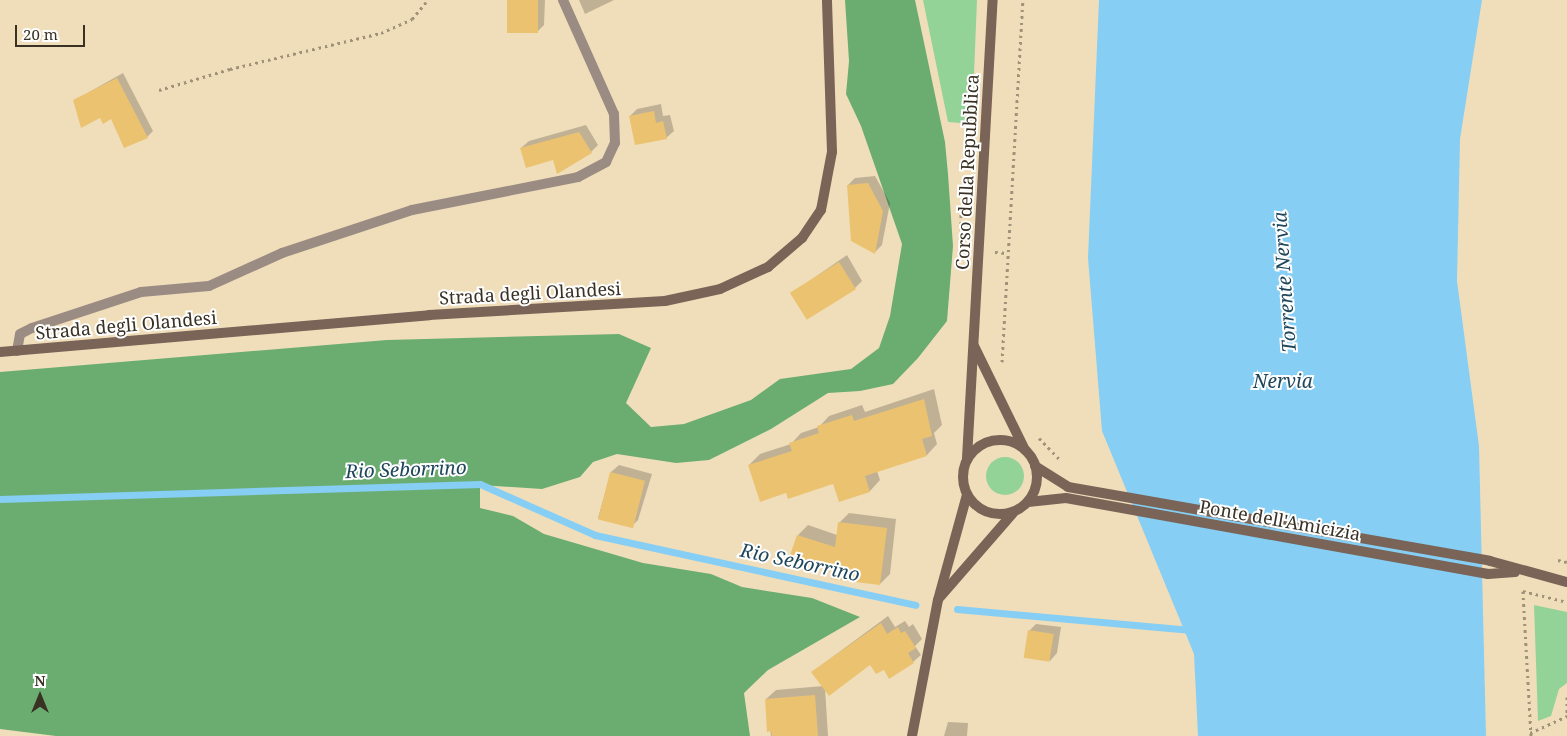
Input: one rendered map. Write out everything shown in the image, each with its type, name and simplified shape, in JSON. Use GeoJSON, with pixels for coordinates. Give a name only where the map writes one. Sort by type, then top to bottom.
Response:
{"type":"FeatureCollection","features":[{"type":"Feature","properties":{"kind":"main road","name":"Strada degli Olandesi"},"geometry":{"type":"LineString","coordinates":[[0,352],[429,315],[665,301],[720,289],[768,267],[802,238],[821,210],[832,152],[827,0]]}},
{"type":"Feature","properties":{"kind":"main road","name":"Corso della Repubblica"},"geometry":{"type":"LineString","coordinates":[[967,458],[993,0]]}},
{"type":"Feature","properties":{"kind":"main road","name":"Corso della Repubblica"},"geometry":{"type":"LineString","coordinates":[[974,345],[1025,450]]}},
{"type":"Feature","properties":{"kind":"main road"},"geometry":{"type":"LineString","coordinates":[[938,600],[1013,513],[1028,502],[1037,478],[1035,466],[1025,450],[1005,440],[994,440],[974,450],[967,458],[962,483],[966,495],[981,510],[992,514],[1013,513]]}},
{"type":"Feature","properties":{"kind":"main road","name":"Ponte dell'Amicizia"},"geometry":{"type":"LineString","coordinates":[[1035,466],[1068,487],[1490,561],[1521,572]]}},
{"type":"Feature","properties":{"kind":"main road"},"geometry":{"type":"LineString","coordinates":[[912,736],[938,600],[966,495]]}},
{"type":"Feature","properties":{"kind":"main road","name":"Ponte dell'Amicizia"},"geometry":{"type":"LineString","coordinates":[[1028,502],[1066,498],[1488,574],[1521,572]]}},
{"type":"Feature","properties":{"kind":"main road"},"geometry":{"type":"LineString","coordinates":[[1521,572],[1567,582]]}},
{"type":"Feature","properties":{"kind":"street"},"geometry":{"type":"LineString","coordinates":[[17,350],[20,334],[32,328],[141,292],[209,286],[282,253],[412,210],[578,177],[606,162],[615,144],[614,114],[563,0]]}},
{"type":"Feature","properties":{"kind":"path"},"geometry":{"type":"LineString","coordinates":[[158,90],[238,66],[381,33],[412,19],[428,0]]}},
{"type":"Feature","properties":{"kind":"path"},"geometry":{"type":"LineString","coordinates":[[1002,365],[1000,351],[1023,0]]}},
{"type":"Feature","properties":{"kind":"path"},"geometry":{"type":"LineString","coordinates":[[1033,430],[1065,464]]}},
{"type":"Feature","properties":{"kind":"path"},"geometry":{"type":"LineString","coordinates":[[1567,602],[1523,591],[1530,735],[1567,716],[1567,697]]}},
{"type":"Feature","properties":{"kind":"green space"},"geometry":{"type":"Polygon","coordinates":[[[845,0],[915,0],[945,142],[953,246],[947,321],[918,358],[893,384],[860,391],[828,393],[771,429],[709,460],[676,463],[617,454],[593,462],[580,477],[542,489],[480,485],[480,508],[513,516],[544,534],[643,563],[711,574],[742,587],[812,598],[860,617],[768,670],[744,693],[750,736],[56,736],[0,729],[0,372],[387,340],[619,334],[651,348],[626,403],[651,427],[684,424],[751,400],[780,379],[851,369],[879,348],[890,316],[902,244],[861,126],[846,94],[849,61],[845,0]]]}},
{"type":"Feature","properties":{"kind":"green space"},"geometry":{"type":"Polygon","coordinates":[[[923,0],[977,0],[972,124],[948,122],[923,0]]]}},
{"type":"Feature","properties":{"kind":"green space"},"geometry":{"type":"Polygon","coordinates":[[[1005,457],[1018,463],[1024,476],[1018,489],[1005,495],[992,489],[986,476],[992,463],[1005,457]]]}},
{"type":"Feature","properties":{"kind":"green space"},"geometry":{"type":"Polygon","coordinates":[[[1534,605],[1567,612],[1567,683],[1559,689],[1551,716],[1538,721],[1534,605]]]}},
{"type":"Feature","properties":{"kind":"water","name":"Nervia"},"geometry":{"type":"Polygon","coordinates":[[[1099,0],[1482,0],[1460,139],[1457,281],[1479,446],[1486,736],[1198,736],[1194,654],[1102,431],[1088,258],[1099,0]]]}},
{"type":"Feature","properties":{"kind":"building"},"geometry":{"type":"Polygon","coordinates":[[[507,0],[538,0],[538,33],[507,33],[507,0]]]}},
{"type":"Feature","properties":{"kind":"building"},"geometry":{"type":"Polygon","coordinates":[[[117,78],[148,138],[124,148],[111,119],[103,124],[100,118],[81,128],[73,100],[117,78]]]}},
{"type":"Feature","properties":{"kind":"building"},"geometry":{"type":"Polygon","coordinates":[[[654,111],[656,123],[663,121],[667,139],[635,145],[629,116],[654,111]]]}},
{"type":"Feature","properties":{"kind":"building"},"geometry":{"type":"Polygon","coordinates":[[[579,132],[592,153],[557,174],[553,160],[526,168],[520,148],[579,132]]]}},
{"type":"Feature","properties":{"kind":"building"},"geometry":{"type":"Polygon","coordinates":[[[868,183],[883,211],[875,254],[851,241],[847,185],[868,183]]]}},
{"type":"Feature","properties":{"kind":"building"},"geometry":{"type":"Polygon","coordinates":[[[839,262],[856,289],[807,320],[790,293],[839,262]]]}},
{"type":"Feature","properties":{"kind":"building"},"geometry":{"type":"Polygon","coordinates":[[[924,399],[932,436],[922,439],[927,456],[865,476],[870,492],[839,502],[833,484],[788,499],[786,493],[760,502],[748,465],[792,451],[789,443],[819,433],[817,426],[852,415],[854,421],[924,399]]]}},
{"type":"Feature","properties":{"kind":"building"},"geometry":{"type":"Polygon","coordinates":[[[610,472],[645,481],[633,528],[598,520],[610,472]]]}},
{"type":"Feature","properties":{"kind":"building"},"geometry":{"type":"Polygon","coordinates":[[[838,522],[887,528],[880,585],[831,579],[832,569],[790,555],[797,535],[835,547],[838,522]]]}},
{"type":"Feature","properties":{"kind":"building"},"geometry":{"type":"Polygon","coordinates":[[[881,623],[887,634],[898,627],[901,633],[905,631],[916,648],[908,653],[914,663],[889,679],[884,670],[876,674],[870,665],[829,696],[811,672],[881,623]]]}},
{"type":"Feature","properties":{"kind":"building"},"geometry":{"type":"Polygon","coordinates":[[[1028,630],[1054,634],[1049,662],[1024,658],[1028,630]]]}},
{"type":"Feature","properties":{"kind":"building"},"geometry":{"type":"Polygon","coordinates":[[[815,695],[818,736],[772,736],[771,731],[767,732],[765,699],[815,695]]]}},
{"type":"Feature","properties":{"kind":"waterway","name":"Rio Seborrino"},"geometry":{"type":"LineString","coordinates":[[0,499],[480,484],[595,535],[915,605]]}},
{"type":"Feature","properties":{"kind":"waterway"},"geometry":{"type":"LineString","coordinates":[[957,609],[1191,630]]}},
{"type":"Feature","properties":{"kind":"water label","name":"Torrente Nervia"},"geometry":{"type":"Point","coordinates":[1285,282]}}]}
